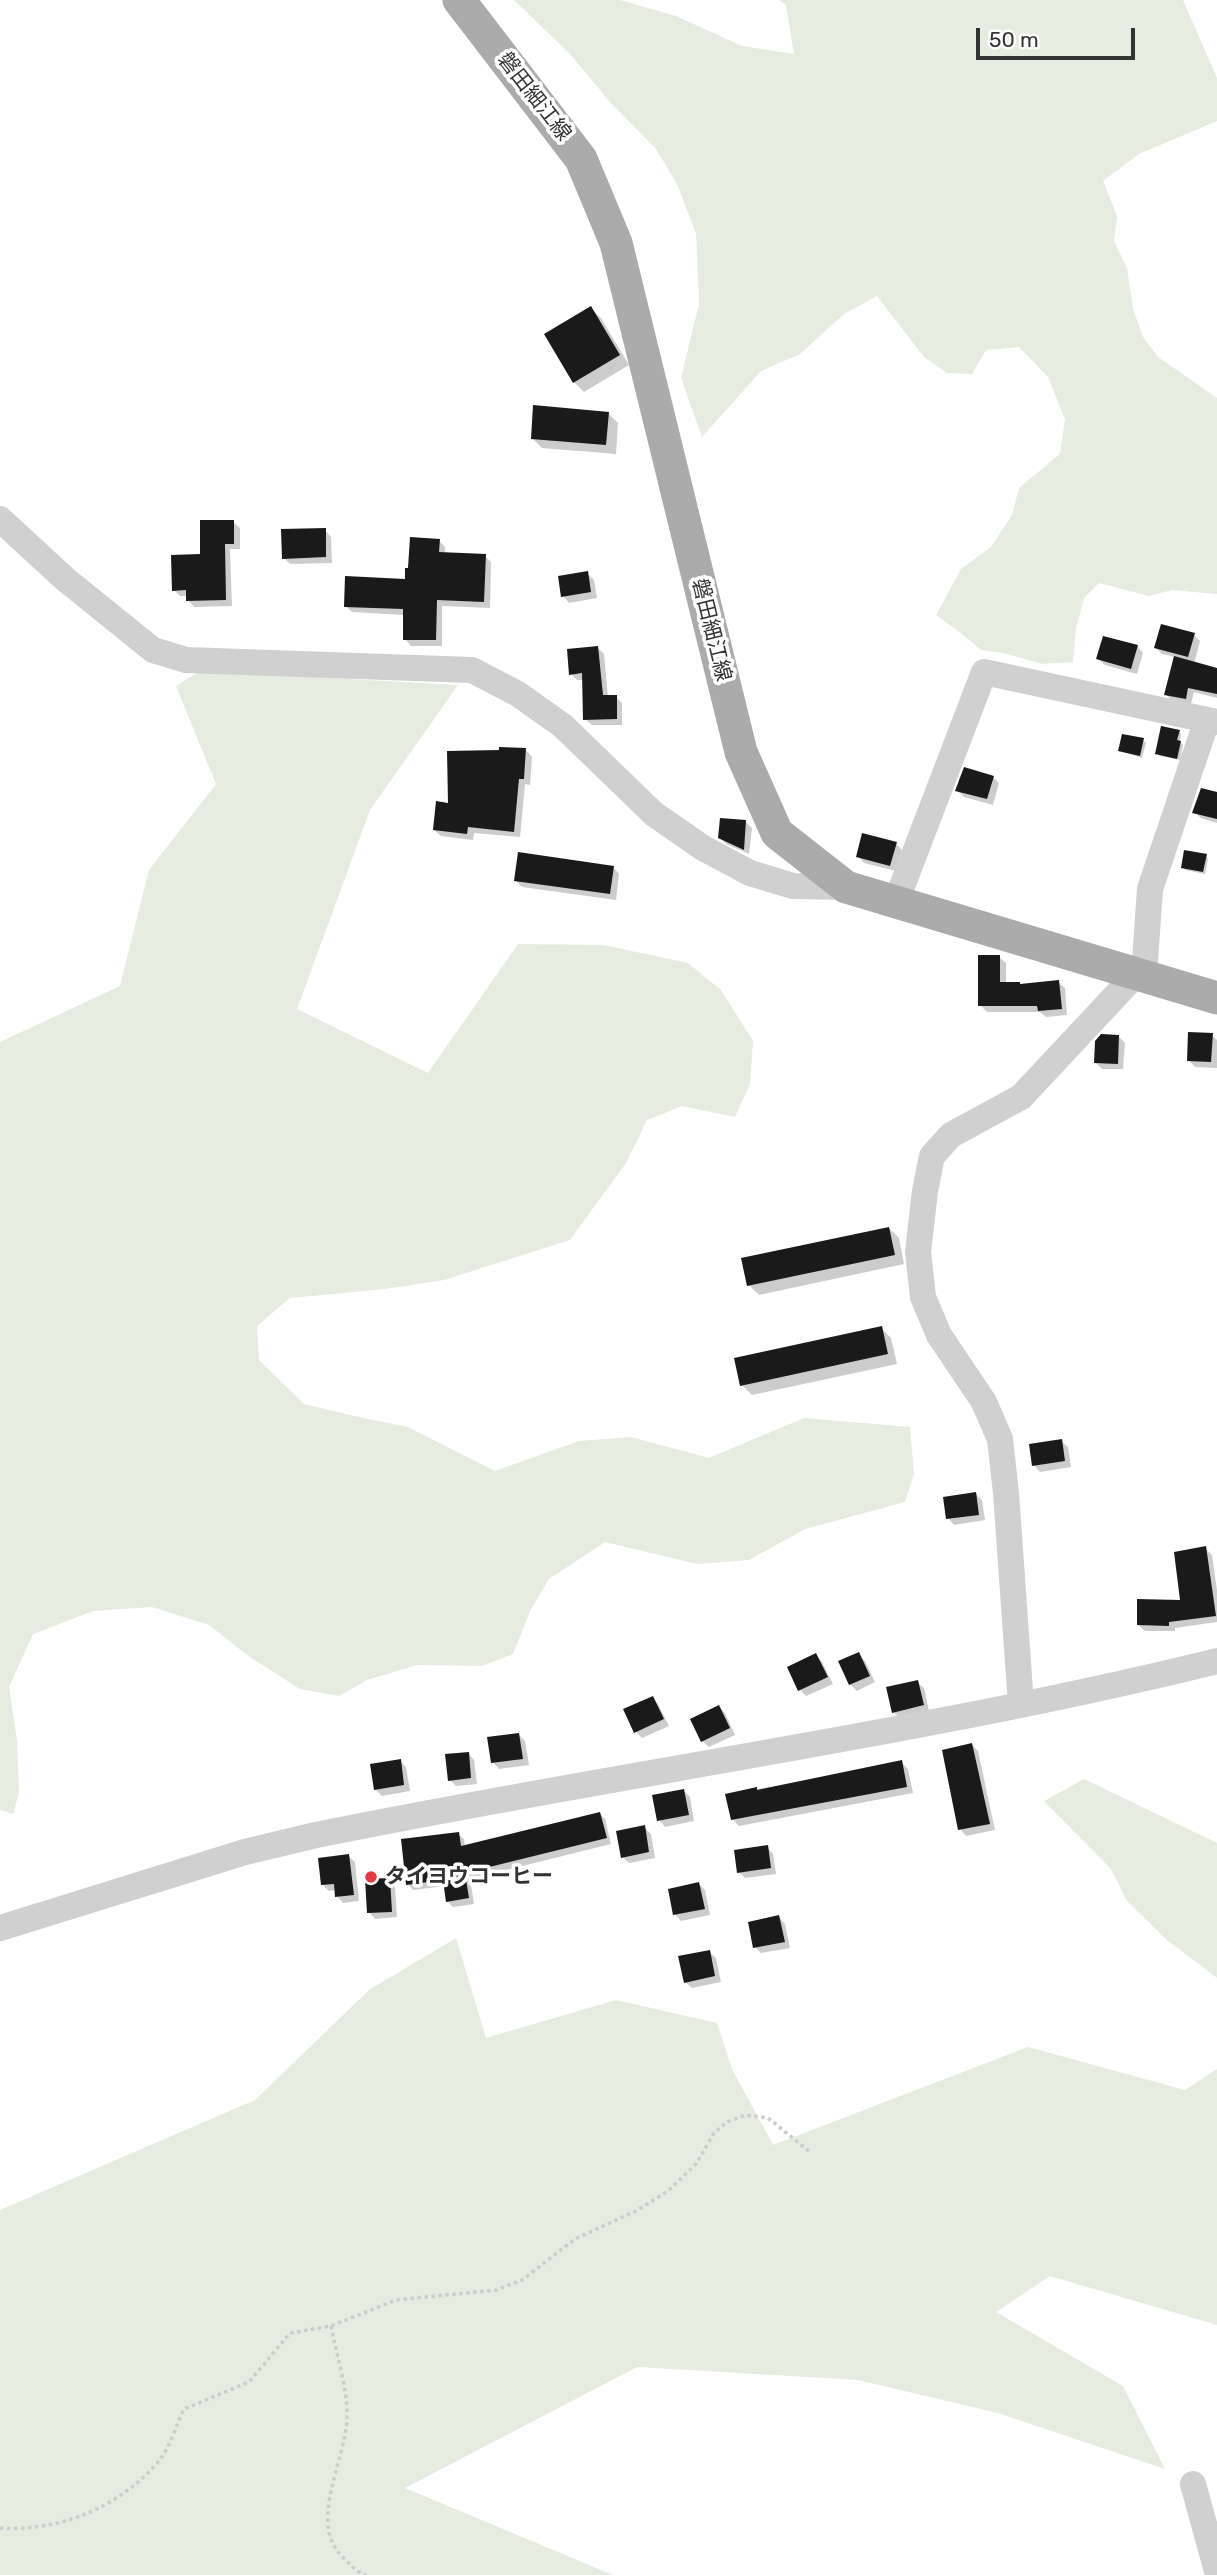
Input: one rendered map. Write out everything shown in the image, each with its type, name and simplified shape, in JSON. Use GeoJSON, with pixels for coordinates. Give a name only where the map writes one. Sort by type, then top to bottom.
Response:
{"type":"FeatureCollection","features":[{"type":"Feature","properties":{"kind":"main road","name":"磐田細江線"},"geometry":{"type":"LineString","coordinates":[[459,0],[582,159],[617,243],[741,752],[777,833],[846,887],[1217,998]]}},
{"type":"Feature","properties":{"kind":"street"},"geometry":{"type":"LineString","coordinates":[[0,519],[65,579],[153,650],[186,660],[472,670],[518,694],[563,726],[654,814],[703,848],[750,873],[793,886],[846,887]]}},
{"type":"Feature","properties":{"kind":"street"},"geometry":{"type":"LineString","coordinates":[[896,902],[984,672],[1212,721],[1150,889],[1140,974],[1021,1097],[951,1135],[932,1156],[925,1191],[918,1252],[923,1297],[939,1335],[984,1402],[1000,1438],[1021,1705]]}},
{"type":"Feature","properties":{"kind":"street"},"geometry":{"type":"LineString","coordinates":[[0,1928],[246,1852],[316,1835],[919,1726],[1117,1686],[1217,1661]]}},
{"type":"Feature","properties":{"kind":"street"},"geometry":{"type":"LineString","coordinates":[[1194,2484],[1217,2571]]}},
{"type":"Feature","properties":{"kind":"path"},"geometry":{"type":"LineString","coordinates":[[0,2529],[26,2530],[58,2524],[91,2512],[130,2490],[160,2460],[184,2409],[249,2382],[290,2333],[331,2326],[396,2301],[496,2290],[522,2280],[575,2239],[636,2211],[668,2191],[696,2164],[714,2133],[727,2122],[746,2115],[768,2118],[810,2152]]}},
{"type":"Feature","properties":{"kind":"path"},"geometry":{"type":"LineString","coordinates":[[331,2326],[347,2416],[327,2515],[328,2530],[337,2553],[366,2575]]}},
{"type":"Feature","properties":{"kind":"shaded area"},"geometry":{"type":"Polygon","coordinates":[[[514,0],[620,0],[676,16],[742,46],[794,54],[786,5],[779,0],[1183,0],[1217,78],[1217,121],[1139,154],[1103,181],[1117,216],[1114,241],[1127,268],[1133,309],[1143,337],[1158,357],[1217,398],[1217,594],[1172,590],[1149,596],[1099,583],[1084,598],[1076,629],[1073,662],[1043,664],[981,650],[936,615],[961,569],[991,547],[1012,515],[1019,488],[1060,454],[1065,419],[1048,377],[1019,347],[986,350],[972,374],[947,373],[924,357],[877,296],[844,314],[800,354],[761,371],[702,437],[681,378],[699,304],[696,233],[677,184],[656,149],[610,102],[571,55],[514,0]]]}},
{"type":"Feature","properties":{"kind":"shaded area"},"geometry":{"type":"Polygon","coordinates":[[[200,671],[458,685],[370,810],[297,1009],[428,1073],[518,944],[603,945],[688,963],[721,990],[753,1041],[750,1084],[735,1117],[682,1106],[647,1120],[626,1163],[570,1240],[444,1280],[290,1298],[257,1326],[259,1360],[304,1404],[408,1427],[495,1471],[579,1441],[631,1437],[709,1458],[804,1418],[910,1427],[914,1474],[905,1502],[805,1529],[749,1560],[697,1564],[605,1542],[549,1579],[530,1611],[513,1654],[482,1666],[417,1665],[367,1680],[339,1696],[300,1689],[247,1655],[209,1625],[152,1607],[93,1611],[33,1634],[9,1687],[17,1741],[19,1793],[13,1814],[0,1810],[0,1042],[120,986],[149,870],[216,784],[176,686],[200,671]]]}},
{"type":"Feature","properties":{"kind":"shaded area"},"geometry":{"type":"Polygon","coordinates":[[[1084,1779],[1217,1843],[1217,1978],[1167,1940],[1127,1901],[1111,1869],[1044,1801],[1084,1779]]]}},
{"type":"Feature","properties":{"kind":"shaded area"},"geometry":{"type":"Polygon","coordinates":[[[456,1938],[486,2038],[616,2000],[717,2023],[732,2069],[773,2145],[1028,2047],[1185,2090],[1217,2069],[1217,2325],[1050,2276],[996,2312],[1123,2386],[1165,2469],[998,2413],[858,2380],[637,2367],[405,2488],[613,2575],[0,2575],[0,2210],[255,2100],[369,1990],[456,1938]]]}},
{"type":"Feature","properties":{"kind":"building"},"geometry":{"type":"Polygon","coordinates":[[[591,306],[620,355],[573,383],[544,334],[591,306]]]}},
{"type":"Feature","properties":{"kind":"building"},"geometry":{"type":"Polygon","coordinates":[[[533,405],[609,412],[606,445],[531,439],[533,405]]]}},
{"type":"Feature","properties":{"kind":"building"},"geometry":{"type":"Polygon","coordinates":[[[200,520],[234,520],[234,544],[225,544],[226,600],[186,601],[186,590],[172,591],[171,555],[200,554],[200,520]]]}},
{"type":"Feature","properties":{"kind":"building"},"geometry":{"type":"Polygon","coordinates":[[[326,528],[326,557],[282,559],[281,529],[326,528]]]}},
{"type":"Feature","properties":{"kind":"building"},"geometry":{"type":"Polygon","coordinates":[[[410,537],[440,539],[439,552],[486,554],[484,602],[437,600],[436,640],[403,640],[403,609],[344,607],[345,576],[405,579],[410,537]]]}},
{"type":"Feature","properties":{"kind":"building"},"geometry":{"type":"Polygon","coordinates":[[[588,571],[591,592],[561,597],[558,576],[588,571]]]}},
{"type":"Feature","properties":{"kind":"building"},"geometry":{"type":"Polygon","coordinates":[[[1161,624],[1195,633],[1188,657],[1154,648],[1161,624]]]}},
{"type":"Feature","properties":{"kind":"building"},"geometry":{"type":"Polygon","coordinates":[[[1103,636],[1138,645],[1131,669],[1096,659],[1103,636]]]}},
{"type":"Feature","properties":{"kind":"building"},"geometry":{"type":"Polygon","coordinates":[[[598,646],[603,695],[617,695],[617,719],[583,720],[582,673],[569,675],[567,649],[598,646]]]}},
{"type":"Feature","properties":{"kind":"building"},"geometry":{"type":"Polygon","coordinates":[[[1174,656],[1217,668],[1217,694],[1188,688],[1186,699],[1164,695],[1174,656]]]}},
{"type":"Feature","properties":{"kind":"building"},"geometry":{"type":"Polygon","coordinates":[[[1161,726],[1180,730],[1177,740],[1181,741],[1177,759],[1155,754],[1161,726]]]}},
{"type":"Feature","properties":{"kind":"building"},"geometry":{"type":"Polygon","coordinates":[[[1122,734],[1144,738],[1140,756],[1118,751],[1122,734]]]}},
{"type":"Feature","properties":{"kind":"building"},"geometry":{"type":"Polygon","coordinates":[[[499,747],[526,748],[524,779],[519,779],[514,832],[468,827],[467,834],[433,830],[436,801],[448,803],[447,751],[499,750],[499,747]]]}},
{"type":"Feature","properties":{"kind":"building"},"geometry":{"type":"Polygon","coordinates":[[[964,767],[994,776],[987,799],[955,791],[964,767]]]}},
{"type":"Feature","properties":{"kind":"building"},"geometry":{"type":"Polygon","coordinates":[[[1201,788],[1217,792],[1217,819],[1192,813],[1201,788]]]}},
{"type":"Feature","properties":{"kind":"building"},"geometry":{"type":"Polygon","coordinates":[[[720,818],[746,820],[744,850],[718,838],[720,818]]]}},
{"type":"Feature","properties":{"kind":"building"},"geometry":{"type":"Polygon","coordinates":[[[862,833],[897,842],[890,866],[856,857],[862,833]]]}},
{"type":"Feature","properties":{"kind":"building"},"geometry":{"type":"Polygon","coordinates":[[[1184,850],[1207,854],[1203,872],[1181,868],[1184,850]]]}},
{"type":"Feature","properties":{"kind":"building"},"geometry":{"type":"Polygon","coordinates":[[[518,852],[614,866],[610,894],[514,881],[518,852]]]}},
{"type":"Feature","properties":{"kind":"building"},"geometry":{"type":"Polygon","coordinates":[[[978,955],[1000,955],[1000,982],[1020,984],[1059,980],[1062,1009],[1038,1011],[1037,1006],[978,1006],[978,955]]]}},
{"type":"Feature","properties":{"kind":"building"},"geometry":{"type":"Polygon","coordinates":[[[1188,1032],[1213,1033],[1211,1062],[1187,1061],[1188,1032]]]}},
{"type":"Feature","properties":{"kind":"building"},"geometry":{"type":"Polygon","coordinates":[[[1101,1034],[1119,1035],[1118,1064],[1094,1063],[1095,1041],[1101,1034]]]}},
{"type":"Feature","properties":{"kind":"building"},"geometry":{"type":"Polygon","coordinates":[[[889,1227],[895,1255],[747,1286],[741,1258],[889,1227]]]}},
{"type":"Feature","properties":{"kind":"building"},"geometry":{"type":"Polygon","coordinates":[[[882,1326],[888,1354],[740,1386],[734,1358],[882,1326]]]}},
{"type":"Feature","properties":{"kind":"building"},"geometry":{"type":"Polygon","coordinates":[[[1062,1439],[1065,1461],[1032,1466],[1029,1444],[1062,1439]]]}},
{"type":"Feature","properties":{"kind":"building"},"geometry":{"type":"Polygon","coordinates":[[[976,1492],[979,1515],[946,1519],[943,1497],[976,1492]]]}},
{"type":"Feature","properties":{"kind":"building"},"geometry":{"type":"Polygon","coordinates":[[[1206,1546],[1216,1616],[1169,1622],[1169,1626],[1137,1625],[1137,1599],[1180,1600],[1174,1552],[1206,1546]]]}},
{"type":"Feature","properties":{"kind":"building"},"geometry":{"type":"Polygon","coordinates":[[[859,1652],[870,1676],[849,1685],[838,1661],[859,1652]]]}},
{"type":"Feature","properties":{"kind":"building"},"geometry":{"type":"Polygon","coordinates":[[[816,1653],[828,1677],[798,1691],[787,1667],[816,1653]]]}},
{"type":"Feature","properties":{"kind":"building"},"geometry":{"type":"Polygon","coordinates":[[[918,1680],[924,1705],[892,1713],[886,1687],[918,1680]]]}},
{"type":"Feature","properties":{"kind":"building"},"geometry":{"type":"Polygon","coordinates":[[[653,1696],[664,1719],[634,1733],[623,1709],[653,1696]]]}},
{"type":"Feature","properties":{"kind":"building"},"geometry":{"type":"Polygon","coordinates":[[[719,1705],[730,1728],[701,1742],[690,1719],[719,1705]]]}},
{"type":"Feature","properties":{"kind":"building"},"geometry":{"type":"Polygon","coordinates":[[[519,1733],[523,1759],[491,1763],[487,1737],[519,1733]]]}},
{"type":"Feature","properties":{"kind":"building"},"geometry":{"type":"Polygon","coordinates":[[[972,1743],[990,1824],[958,1830],[942,1750],[972,1743]]]}},
{"type":"Feature","properties":{"kind":"building"},"geometry":{"type":"Polygon","coordinates":[[[469,1752],[471,1778],[448,1781],[445,1754],[469,1752]]]}},
{"type":"Feature","properties":{"kind":"building"},"geometry":{"type":"Polygon","coordinates":[[[401,1759],[404,1785],[374,1790],[370,1764],[401,1759]]]}},
{"type":"Feature","properties":{"kind":"building"},"geometry":{"type":"Polygon","coordinates":[[[902,1760],[907,1787],[731,1820],[725,1794],[757,1787],[757,1790],[902,1760]]]}},
{"type":"Feature","properties":{"kind":"building"},"geometry":{"type":"Polygon","coordinates":[[[684,1789],[689,1815],[657,1821],[652,1795],[684,1789]]]}},
{"type":"Feature","properties":{"kind":"building"},"geometry":{"type":"Polygon","coordinates":[[[600,1812],[607,1838],[465,1873],[469,1898],[446,1902],[443,1880],[406,1885],[401,1839],[459,1832],[461,1846],[600,1812]]]}},
{"type":"Feature","properties":{"kind":"building"},"geometry":{"type":"Polygon","coordinates":[[[645,1825],[649,1852],[621,1858],[616,1831],[645,1825]]]}},
{"type":"Feature","properties":{"kind":"building"},"geometry":{"type":"Polygon","coordinates":[[[768,1845],[771,1868],[737,1873],[734,1850],[768,1845]]]}},
{"type":"Feature","properties":{"kind":"building"},"geometry":{"type":"Polygon","coordinates":[[[349,1854],[354,1895],[335,1897],[334,1884],[321,1885],[318,1858],[349,1854]]]}},
{"type":"Feature","properties":{"kind":"building"},"geometry":{"type":"Polygon","coordinates":[[[390,1878],[392,1912],[367,1913],[365,1879],[390,1878]]]}},
{"type":"Feature","properties":{"kind":"building"},"geometry":{"type":"Polygon","coordinates":[[[699,1882],[705,1909],[673,1915],[668,1889],[699,1882]]]}},
{"type":"Feature","properties":{"kind":"building"},"geometry":{"type":"Polygon","coordinates":[[[779,1915],[785,1942],[753,1948],[748,1922],[779,1915]]]}},
{"type":"Feature","properties":{"kind":"building"},"geometry":{"type":"Polygon","coordinates":[[[710,1950],[715,1976],[684,1983],[678,1956],[710,1950]]]}},
{"type":"Feature","properties":{"kind":"place","name":"タイヨウコーヒー"},"geometry":{"type":"Point","coordinates":[371,1877]}}]}
